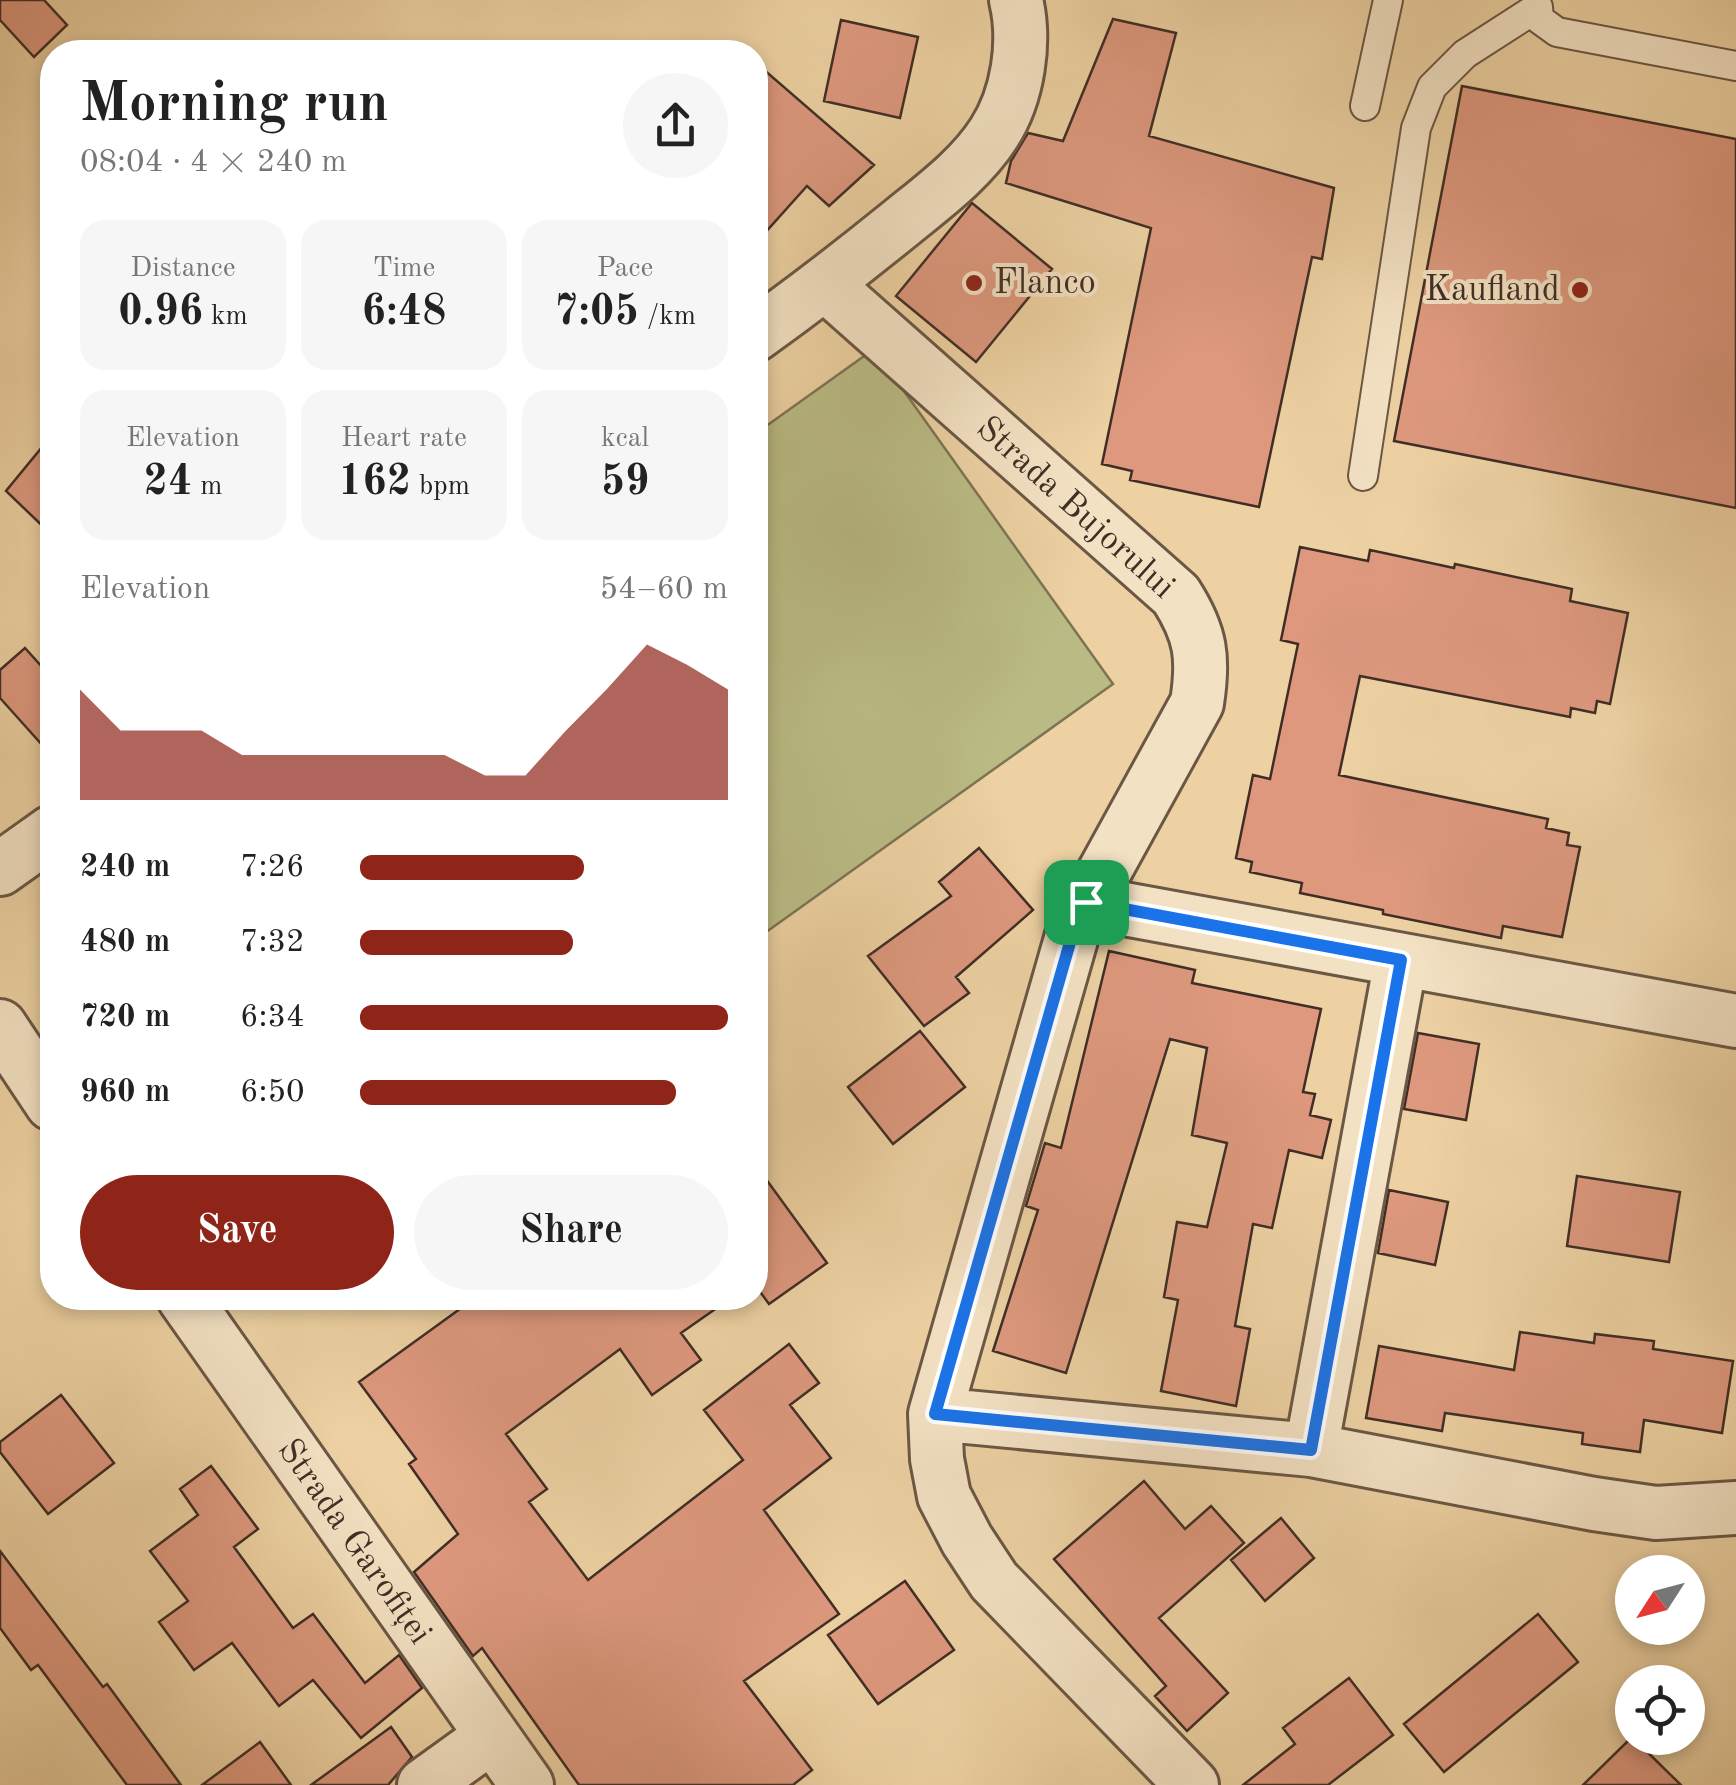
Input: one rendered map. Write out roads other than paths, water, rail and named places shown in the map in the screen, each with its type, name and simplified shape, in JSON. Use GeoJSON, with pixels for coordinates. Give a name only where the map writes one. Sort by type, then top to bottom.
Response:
{"type":"FeatureCollection","features":[{"type":"Feature","properties":{"kind":"street"},"geometry":{"type":"LineString","coordinates":[[768,326],[826,285],[955,179],[995,132],[1014,82],[1022,26],[1016,0]]}},
{"type":"Feature","properties":{"kind":"street","name":"Strada Bujorului"},"geometry":{"type":"LineString","coordinates":[[826,285],[1176,595],[1195,626],[1202,668],[1196,703],[1086,902],[1070,943],[935,1414],[944,1496],[994,1582],[1192,1785]]}},
{"type":"Feature","properties":{"kind":"street"},"geometry":{"type":"LineString","coordinates":[[0,869],[40,841]]}},
{"type":"Feature","properties":{"kind":"street"},"geometry":{"type":"LineString","coordinates":[[1086,902],[1736,1020]]}},
{"type":"Feature","properties":{"kind":"street"},"geometry":{"type":"LineString","coordinates":[[1311,1450],[1401,960]]}},
{"type":"Feature","properties":{"kind":"street"},"geometry":{"type":"LineString","coordinates":[[0,1026],[40,1086]]}},
{"type":"Feature","properties":{"kind":"street","name":"Strada Garofiței"},"geometry":{"type":"LineString","coordinates":[[192,1310],[527,1785]]}},
{"type":"Feature","properties":{"kind":"street"},"geometry":{"type":"LineString","coordinates":[[935,1414],[1311,1450],[1656,1513],[1736,1508]]}},
{"type":"Feature","properties":{"kind":"street"},"geometry":{"type":"LineString","coordinates":[[424,1785],[492,1736]]}},
{"type":"Feature","properties":{"kind":"lane"},"geometry":{"type":"LineString","coordinates":[[1365,106],[1388,0]]}},
{"type":"Feature","properties":{"kind":"lane"},"geometry":{"type":"LineString","coordinates":[[1363,476],[1416,128],[1432,87],[1465,54],[1538,7],[1539,19],[1556,32],[1736,66]]}},
{"type":"Feature","properties":{"kind":"place","name":"Flanco"},"geometry":{"type":"Point","coordinates":[974,283]}},
{"type":"Feature","properties":{"kind":"place","name":"Kaufland"},"geometry":{"type":"Point","coordinates":[1580,290]}}]}
